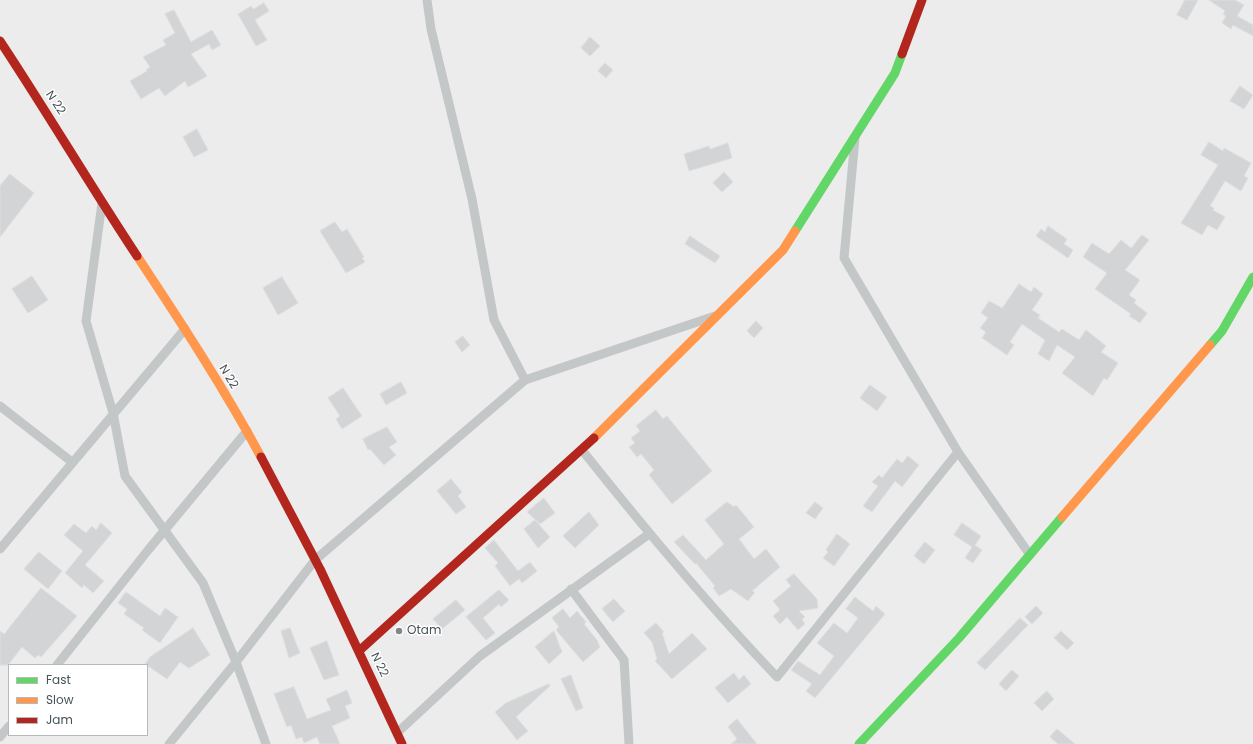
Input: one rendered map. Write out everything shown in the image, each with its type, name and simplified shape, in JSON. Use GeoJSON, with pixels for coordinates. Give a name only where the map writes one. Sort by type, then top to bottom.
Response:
{"type":"FeatureCollection","features":[{"type":"Feature","properties":{"kind":"street"},"geometry":{"type":"LineString","coordinates":[[427,0],[431,29],[472,199],[494,320],[525,380]]}},
{"type":"Feature","properties":{"kind":"street"},"geometry":{"type":"LineString","coordinates":[[359,651],[582,450],[783,250],[895,73],[922,0]]}},
{"type":"Feature","properties":{"kind":"street","name":"N 22"},"geometry":{"type":"LineString","coordinates":[[0,41],[53,121],[102,203],[185,328],[246,431],[315,560],[398,732],[402,744]]}},
{"type":"Feature","properties":{"kind":"street"},"geometry":{"type":"LineString","coordinates":[[855,135],[844,258],[958,452],[1030,555]]}},
{"type":"Feature","properties":{"kind":"street"},"geometry":{"type":"LineString","coordinates":[[102,203],[86,321],[113,413],[125,476],[203,583],[236,662],[266,744]]}},
{"type":"Feature","properties":{"kind":"street"},"geometry":{"type":"LineString","coordinates":[[859,744],[959,638],[1222,331],[1253,277]]}},
{"type":"Feature","properties":{"kind":"street"},"geometry":{"type":"LineString","coordinates":[[169,744],[236,662],[315,560],[525,380],[720,314]]}},
{"type":"Feature","properties":{"kind":"street"},"geometry":{"type":"LineString","coordinates":[[0,549],[185,328]]}},
{"type":"Feature","properties":{"kind":"street"},"geometry":{"type":"LineString","coordinates":[[0,406],[72,462]]}},
{"type":"Feature","properties":{"kind":"street"},"geometry":{"type":"LineString","coordinates":[[58,664],[246,431]]}},
{"type":"Feature","properties":{"kind":"street"},"geometry":{"type":"LineString","coordinates":[[582,450],[649,534],[739,637],[777,677],[958,452]]}},
{"type":"Feature","properties":{"kind":"street"},"geometry":{"type":"LineString","coordinates":[[398,732],[480,656],[649,534]]}},
{"type":"Feature","properties":{"kind":"street"},"geometry":{"type":"LineString","coordinates":[[571,590],[624,660],[629,744]]}},
{"type":"Feature","properties":{"kind":"street"},"geometry":{"type":"LineString","coordinates":[[0,737],[5,725]]}},
{"type":"Feature","properties":{"kind":"building"},"geometry":{"type":"Polygon","coordinates":[[[1185,0],[1198,0],[1187,20],[1177,15],[1185,0]]]}},
{"type":"Feature","properties":{"kind":"building"},"geometry":{"type":"Polygon","coordinates":[[[1209,0],[1235,0],[1244,5],[1237,16],[1253,25],[1253,36],[1233,25],[1231,29],[1222,23],[1226,16],[1223,14],[1225,11],[1209,0]]]}},
{"type":"Feature","properties":{"kind":"building"},"geometry":{"type":"Polygon","coordinates":[[[264,3],[269,11],[255,20],[267,40],[256,46],[238,14],[251,6],[253,9],[264,3]]]}},
{"type":"Feature","properties":{"kind":"building"},"geometry":{"type":"Polygon","coordinates":[[[174,10],[191,42],[212,30],[221,45],[212,50],[209,44],[191,54],[207,76],[188,87],[185,81],[165,96],[159,88],[141,99],[130,81],[147,71],[146,70],[150,67],[143,57],[166,45],[163,40],[175,33],[165,14],[174,10]]]}},
{"type":"Feature","properties":{"kind":"building"},"geometry":{"type":"Polygon","coordinates":[[[590,37],[600,46],[590,56],[581,48],[590,37]]]}},
{"type":"Feature","properties":{"kind":"building"},"geometry":{"type":"Polygon","coordinates":[[[605,63],[613,70],[606,78],[598,71],[605,63]]]}},
{"type":"Feature","properties":{"kind":"building"},"geometry":{"type":"Polygon","coordinates":[[[1240,86],[1253,95],[1244,109],[1230,101],[1240,86]]]}},
{"type":"Feature","properties":{"kind":"building"},"geometry":{"type":"Polygon","coordinates":[[[197,129],[208,150],[194,157],[183,137],[197,129]]]}},
{"type":"Feature","properties":{"kind":"building"},"geometry":{"type":"Polygon","coordinates":[[[1209,142],[1223,151],[1224,148],[1251,163],[1244,176],[1248,178],[1241,191],[1225,181],[1210,206],[1214,208],[1213,210],[1225,217],[1217,230],[1208,225],[1202,235],[1181,223],[1218,165],[1201,155],[1209,142]]]}},
{"type":"Feature","properties":{"kind":"building"},"geometry":{"type":"Polygon","coordinates":[[[728,143],[732,158],[689,171],[684,154],[709,146],[710,149],[728,143]]]}},
{"type":"Feature","properties":{"kind":"building"},"geometry":{"type":"Polygon","coordinates":[[[724,172],[733,182],[722,192],[713,183],[724,172]]]}},
{"type":"Feature","properties":{"kind":"building"},"geometry":{"type":"Polygon","coordinates":[[[10,174],[34,193],[0,237],[0,186],[10,174]]]}},
{"type":"Feature","properties":{"kind":"building"},"geometry":{"type":"Polygon","coordinates":[[[335,222],[342,232],[347,229],[364,257],[362,258],[365,262],[346,273],[320,231],[335,222]]]}},
{"type":"Feature","properties":{"kind":"building"},"geometry":{"type":"Polygon","coordinates":[[[1048,226],[1067,239],[1064,244],[1073,250],[1068,258],[1036,236],[1041,229],[1045,232],[1048,226]]]}},
{"type":"Feature","properties":{"kind":"building"},"geometry":{"type":"Polygon","coordinates":[[[1142,235],[1149,240],[1125,270],[1140,280],[1129,295],[1136,300],[1134,303],[1147,313],[1140,323],[1129,316],[1131,314],[1095,289],[1107,273],[1083,257],[1092,243],[1109,254],[1121,240],[1131,248],[1142,235]]]}},
{"type":"Feature","properties":{"kind":"building"},"geometry":{"type":"Polygon","coordinates":[[[690,236],[720,256],[715,263],[685,244],[690,236]]]}},
{"type":"Feature","properties":{"kind":"building"},"geometry":{"type":"Polygon","coordinates":[[[32,276],[48,300],[28,313],[12,289],[32,276]]]}},
{"type":"Feature","properties":{"kind":"building"},"geometry":{"type":"Polygon","coordinates":[[[282,277],[298,303],[278,315],[263,288],[282,277]]]}},
{"type":"Feature","properties":{"kind":"building"},"geometry":{"type":"Polygon","coordinates":[[[1019,284],[1031,292],[1034,287],[1043,294],[1032,310],[1040,315],[1038,318],[1059,332],[1062,329],[1079,340],[1086,330],[1106,346],[1101,352],[1118,363],[1107,380],[1104,378],[1093,396],[1062,373],[1075,357],[1057,345],[1049,361],[1038,354],[1045,340],[1022,324],[1010,342],[1014,345],[1007,355],[982,338],[986,332],[980,328],[988,318],[981,313],[989,301],[1002,308],[1019,284]]]}},
{"type":"Feature","properties":{"kind":"building"},"geometry":{"type":"Polygon","coordinates":[[[756,321],[763,328],[754,338],[747,331],[756,321]]]}},
{"type":"Feature","properties":{"kind":"building"},"geometry":{"type":"Polygon","coordinates":[[[463,336],[470,345],[462,352],[455,342],[463,336]]]}},
{"type":"Feature","properties":{"kind":"building"},"geometry":{"type":"Polygon","coordinates":[[[401,382],[407,393],[386,405],[380,394],[401,382]]]}},
{"type":"Feature","properties":{"kind":"building"},"geometry":{"type":"Polygon","coordinates":[[[870,385],[887,397],[877,411],[860,398],[870,385]]]}},
{"type":"Feature","properties":{"kind":"building"},"geometry":{"type":"Polygon","coordinates":[[[343,388],[362,416],[342,429],[336,419],[340,416],[328,398],[343,388]]]}},
{"type":"Feature","properties":{"kind":"building"},"geometry":{"type":"Polygon","coordinates":[[[656,410],[663,419],[667,416],[712,471],[672,504],[649,475],[654,470],[641,454],[637,457],[629,447],[635,443],[631,438],[640,431],[636,426],[656,410]]]}},
{"type":"Feature","properties":{"kind":"building"},"geometry":{"type":"Polygon","coordinates":[[[387,427],[397,442],[389,447],[396,455],[384,465],[370,449],[368,450],[363,439],[387,427]]]}},
{"type":"Feature","properties":{"kind":"building"},"geometry":{"type":"Polygon","coordinates":[[[908,456],[919,465],[902,487],[895,481],[872,512],[863,506],[878,486],[872,482],[879,475],[882,478],[897,459],[902,463],[908,456]]]}},
{"type":"Feature","properties":{"kind":"building"},"geometry":{"type":"Polygon","coordinates":[[[451,479],[462,492],[458,496],[466,507],[456,514],[437,491],[451,479]]]}},
{"type":"Feature","properties":{"kind":"building"},"geometry":{"type":"Polygon","coordinates":[[[544,498],[555,513],[540,524],[527,512],[544,498]]]}},
{"type":"Feature","properties":{"kind":"building"},"geometry":{"type":"Polygon","coordinates":[[[727,502],[734,507],[736,505],[754,527],[739,539],[754,559],[766,549],[780,567],[752,591],[755,592],[748,601],[731,589],[719,596],[713,588],[715,586],[696,563],[695,564],[674,542],[683,535],[706,560],[724,544],[705,520],[727,502]]]}},
{"type":"Feature","properties":{"kind":"building"},"geometry":{"type":"Polygon","coordinates":[[[815,502],[823,508],[815,519],[806,513],[815,502]]]}},
{"type":"Feature","properties":{"kind":"building"},"geometry":{"type":"Polygon","coordinates":[[[589,512],[599,525],[575,548],[563,536],[589,512]]]}},
{"type":"Feature","properties":{"kind":"building"},"geometry":{"type":"Polygon","coordinates":[[[535,520],[550,537],[538,548],[524,529],[535,520]]]}},
{"type":"Feature","properties":{"kind":"building"},"geometry":{"type":"Polygon","coordinates":[[[101,523],[112,533],[85,565],[104,581],[93,593],[84,585],[82,588],[65,573],[83,551],[64,535],[74,524],[86,533],[92,526],[96,530],[101,523]]]}},
{"type":"Feature","properties":{"kind":"building"},"geometry":{"type":"Polygon","coordinates":[[[962,523],[981,536],[975,545],[982,550],[973,563],[965,558],[972,547],[954,535],[962,523]]]}},
{"type":"Feature","properties":{"kind":"building"},"geometry":{"type":"Polygon","coordinates":[[[837,534],[850,544],[834,566],[823,558],[828,552],[826,550],[837,534]]]}},
{"type":"Feature","properties":{"kind":"building"},"geometry":{"type":"Polygon","coordinates":[[[494,540],[518,571],[530,562],[537,571],[522,583],[519,579],[510,586],[495,566],[498,563],[485,548],[494,540]]]}},
{"type":"Feature","properties":{"kind":"building"},"geometry":{"type":"Polygon","coordinates":[[[925,542],[935,550],[924,564],[914,556],[925,542]]]}},
{"type":"Feature","properties":{"kind":"building"},"geometry":{"type":"Polygon","coordinates":[[[39,552],[62,571],[48,589],[24,569],[39,552]]]}},
{"type":"Feature","properties":{"kind":"building"},"geometry":{"type":"Polygon","coordinates":[[[794,574],[817,599],[818,608],[799,611],[805,617],[802,619],[805,624],[798,630],[787,617],[780,624],[773,616],[780,610],[773,601],[791,586],[786,580],[794,574]]]}},
{"type":"Feature","properties":{"kind":"building"},"geometry":{"type":"Polygon","coordinates":[[[41,588],[77,616],[41,657],[38,655],[35,658],[22,647],[8,665],[0,665],[0,631],[4,634],[41,588]]]}},
{"type":"Feature","properties":{"kind":"building"},"geometry":{"type":"Polygon","coordinates":[[[499,590],[509,600],[501,607],[499,604],[483,618],[495,633],[486,640],[466,617],[499,590]]]}},
{"type":"Feature","properties":{"kind":"building"},"geometry":{"type":"Polygon","coordinates":[[[126,592],[160,616],[165,608],[178,617],[160,643],[142,630],[144,628],[124,614],[127,609],[118,603],[126,592]]]}},
{"type":"Feature","properties":{"kind":"building"},"geometry":{"type":"Polygon","coordinates":[[[855,597],[873,611],[876,606],[885,614],[815,698],[806,691],[812,684],[791,670],[798,661],[820,675],[834,656],[817,643],[834,623],[847,633],[858,618],[846,609],[855,597]]]}},
{"type":"Feature","properties":{"kind":"building"},"geometry":{"type":"Polygon","coordinates":[[[614,599],[625,611],[613,622],[602,609],[614,599]]]}},
{"type":"Feature","properties":{"kind":"building"},"geometry":{"type":"Polygon","coordinates":[[[456,600],[465,610],[442,629],[433,619],[456,600]]]}},
{"type":"Feature","properties":{"kind":"building"},"geometry":{"type":"Polygon","coordinates":[[[1036,606],[1043,613],[1032,624],[1025,617],[1036,606]]]}},
{"type":"Feature","properties":{"kind":"building"},"geometry":{"type":"Polygon","coordinates":[[[563,609],[570,618],[577,611],[586,622],[584,624],[597,640],[600,647],[583,662],[556,630],[559,627],[552,618],[563,609]]]}},
{"type":"Feature","properties":{"kind":"building"},"geometry":{"type":"Polygon","coordinates":[[[1020,618],[1028,625],[985,670],[977,663],[1020,618]]]}},
{"type":"Feature","properties":{"kind":"building"},"geometry":{"type":"Polygon","coordinates":[[[656,623],[664,632],[662,633],[669,654],[692,633],[707,649],[672,679],[655,661],[657,659],[652,642],[644,633],[656,623]]]}},
{"type":"Feature","properties":{"kind":"building"},"geometry":{"type":"Polygon","coordinates":[[[193,628],[210,655],[189,668],[180,662],[167,679],[148,666],[148,664],[145,664],[150,657],[193,628]]]}},
{"type":"Feature","properties":{"kind":"building"},"geometry":{"type":"Polygon","coordinates":[[[290,628],[300,653],[289,658],[281,631],[290,628]]]}},
{"type":"Feature","properties":{"kind":"building"},"geometry":{"type":"Polygon","coordinates":[[[554,631],[562,652],[549,664],[535,647],[554,631]]]}},
{"type":"Feature","properties":{"kind":"building"},"geometry":{"type":"Polygon","coordinates":[[[1061,631],[1074,643],[1067,650],[1054,638],[1061,631]]]}},
{"type":"Feature","properties":{"kind":"building"},"geometry":{"type":"Polygon","coordinates":[[[327,641],[339,675],[324,680],[310,648],[327,641]]]}},
{"type":"Feature","properties":{"kind":"building"},"geometry":{"type":"Polygon","coordinates":[[[1012,670],[1019,676],[1006,691],[999,684],[1012,670]]]}},
{"type":"Feature","properties":{"kind":"building"},"geometry":{"type":"Polygon","coordinates":[[[734,673],[739,680],[744,675],[751,684],[728,703],[715,688],[734,673]]]}},
{"type":"Feature","properties":{"kind":"building"},"geometry":{"type":"Polygon","coordinates":[[[571,675],[583,708],[576,711],[561,679],[571,675]]]}},
{"type":"Feature","properties":{"kind":"building"},"geometry":{"type":"Polygon","coordinates":[[[549,684],[550,686],[516,717],[528,731],[517,740],[495,712],[506,703],[549,684]]]}},
{"type":"Feature","properties":{"kind":"building"},"geometry":{"type":"Polygon","coordinates":[[[294,687],[307,719],[331,710],[326,699],[347,690],[352,703],[345,706],[350,718],[332,726],[340,744],[320,744],[317,737],[304,743],[302,737],[296,739],[291,725],[287,727],[274,694],[294,687]]]}},
{"type":"Feature","properties":{"kind":"building"},"geometry":{"type":"Polygon","coordinates":[[[1047,691],[1054,699],[1042,711],[1034,703],[1047,691]]]}},
{"type":"Feature","properties":{"kind":"building"},"geometry":{"type":"Polygon","coordinates":[[[737,719],[757,744],[731,744],[737,739],[728,727],[737,719]]]}},
{"type":"Feature","properties":{"kind":"building"},"geometry":{"type":"Polygon","coordinates":[[[1057,729],[1075,744],[1058,744],[1050,737],[1057,729]]]}},
{"type":"Feature","properties":{"kind":"traffic: fast"},"geometry":{"type":"LineString","coordinates":[[795,231],[895,73],[902,54]]}},
{"type":"Feature","properties":{"kind":"traffic: fast"},"geometry":{"type":"LineString","coordinates":[[1210,345],[1222,331],[1253,277]]}},
{"type":"Feature","properties":{"kind":"traffic: fast"},"geometry":{"type":"LineString","coordinates":[[859,744],[959,638],[1062,517]]}},
{"type":"Feature","properties":{"kind":"traffic: slow"},"geometry":{"type":"LineString","coordinates":[[594,438],[783,250],[795,231]]}},
{"type":"Feature","properties":{"kind":"traffic: slow"},"geometry":{"type":"LineString","coordinates":[[137,256],[217,380],[261,457]]}},
{"type":"Feature","properties":{"kind":"traffic: slow"},"geometry":{"type":"LineString","coordinates":[[1062,517],[1210,345]]}},
{"type":"Feature","properties":{"kind":"traffic: jam"},"geometry":{"type":"LineString","coordinates":[[902,54],[922,0]]}},
{"type":"Feature","properties":{"kind":"traffic: jam"},"geometry":{"type":"LineString","coordinates":[[0,41],[137,256]]}},
{"type":"Feature","properties":{"kind":"traffic: jam"},"geometry":{"type":"LineString","coordinates":[[359,651],[594,438]]}},
{"type":"Feature","properties":{"kind":"traffic: jam"},"geometry":{"type":"LineString","coordinates":[[261,457],[320,569],[402,744]]}},
{"type":"Feature","properties":{"kind":"place","name":"Otam"},"geometry":{"type":"Point","coordinates":[399,631]}}]}
